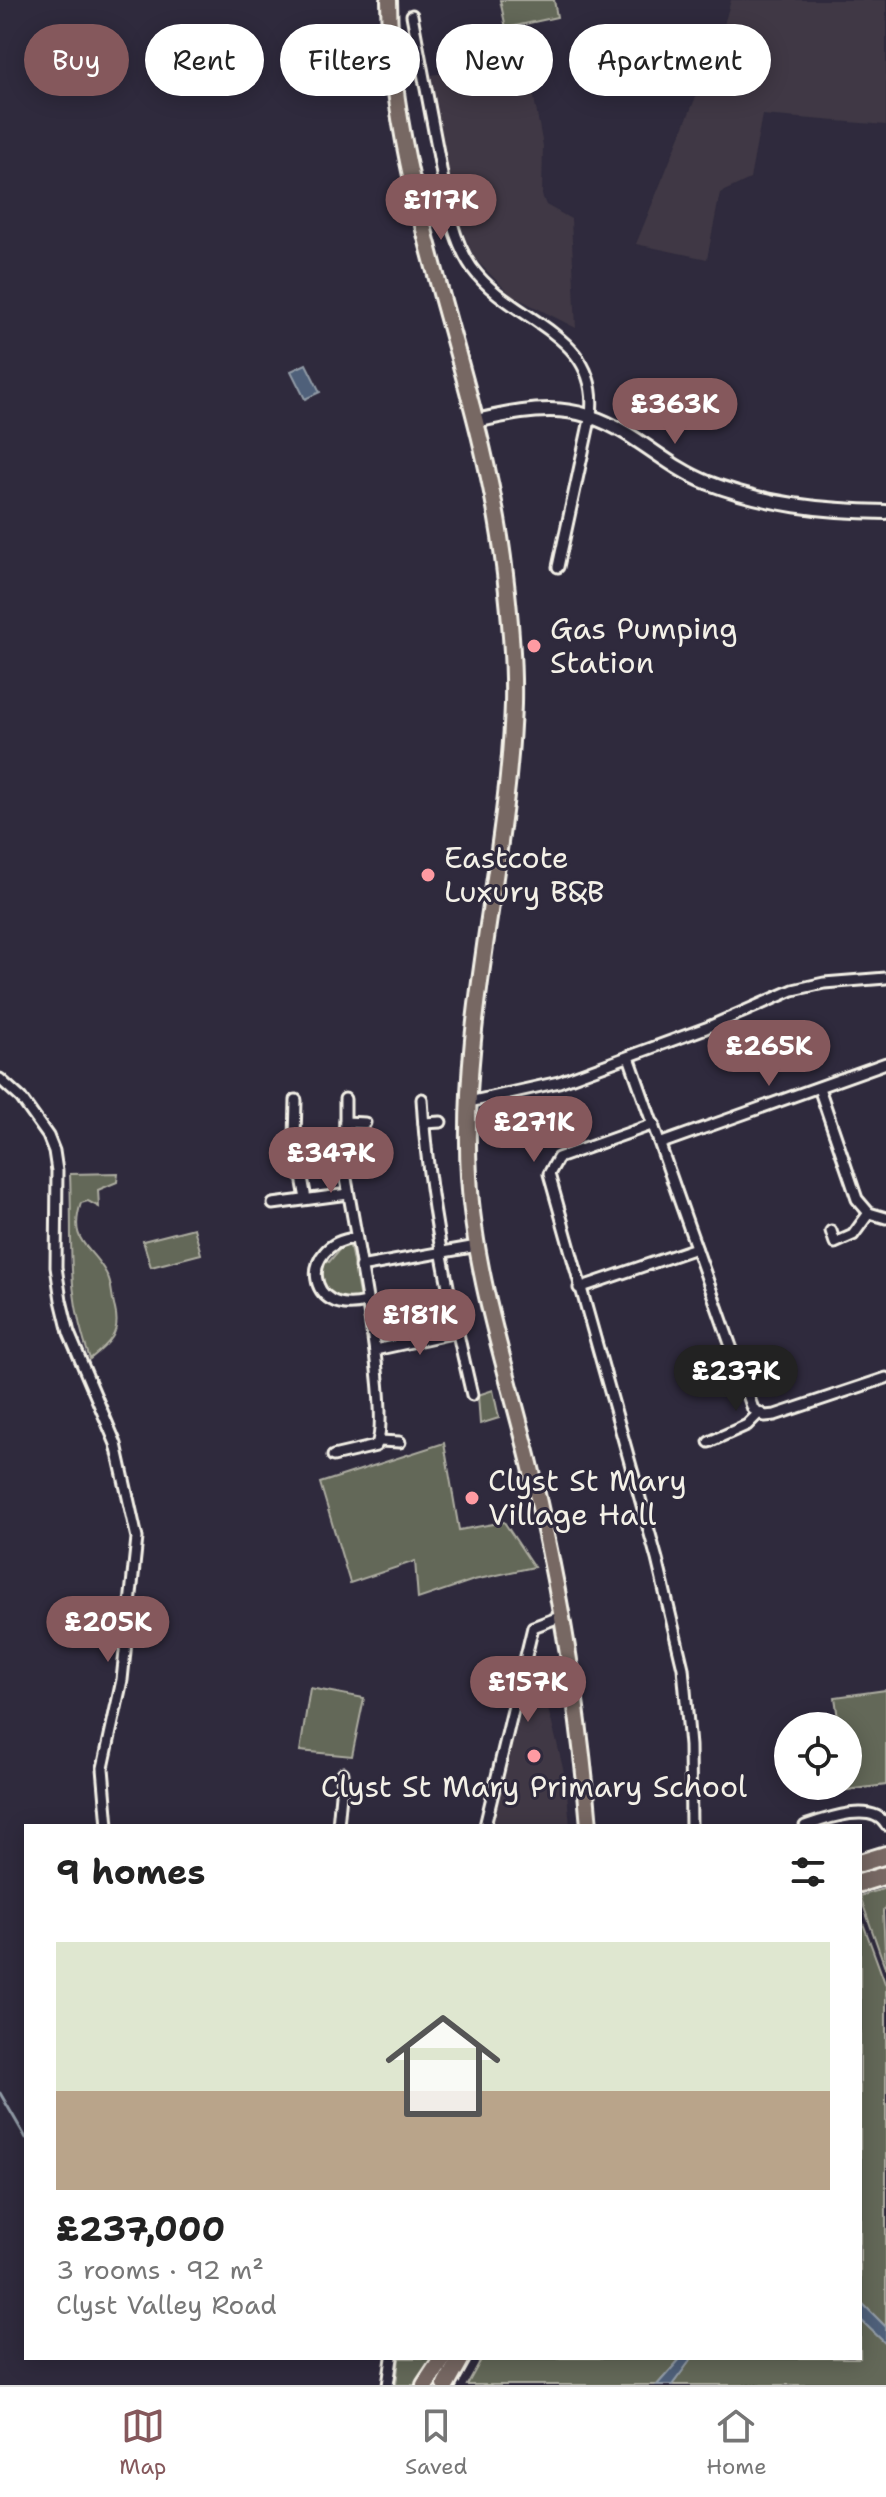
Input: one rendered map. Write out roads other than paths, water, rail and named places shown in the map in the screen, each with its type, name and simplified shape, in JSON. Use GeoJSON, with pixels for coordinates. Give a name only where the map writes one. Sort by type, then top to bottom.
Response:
{"type":"FeatureCollection","features":[{"type":"Feature","properties":{"kind":"highway"},"geometry":{"type":"LineString","coordinates":[[862,1862],[886,1855]]}},
{"type":"Feature","properties":{"kind":"highway"},"geometry":{"type":"LineString","coordinates":[[862,1882],[886,1875]]}},
{"type":"Feature","properties":{"kind":"highway"},"geometry":{"type":"LineString","coordinates":[[425,2385],[442,2360]]}},
{"type":"Feature","properties":{"kind":"highway"},"geometry":{"type":"LineString","coordinates":[[446,2385],[460,2360]]}},
{"type":"Feature","properties":{"kind":"main road"},"geometry":{"type":"LineString","coordinates":[[389,0],[394,85],[406,161],[476,421],[504,558],[513,703],[469,1102],[469,1182],[477,1246],[532,1473],[562,1616],[581,1738],[589,1824]]}},
{"type":"Feature","properties":{"kind":"street"},"geometry":{"type":"LineString","coordinates":[[412,15],[452,225],[459,243],[482,280],[573,350],[582,361],[592,386],[591,415],[558,567]]}},
{"type":"Feature","properties":{"kind":"street"},"geometry":{"type":"LineString","coordinates":[[476,421],[545,409],[591,415],[615,426],[681,470],[769,503],[811,510],[886,512]]}},
{"type":"Feature","properties":{"kind":"street"},"geometry":{"type":"LineString","coordinates":[[469,1102],[559,1082],[793,990],[824,983],[886,978]]}},
{"type":"Feature","properties":{"kind":"street"},"geometry":{"type":"LineString","coordinates":[[629,1057],[662,1143],[750,1404],[758,1414],[775,1415],[886,1378]]}},
{"type":"Feature","properties":{"kind":"street"},"geometry":{"type":"LineString","coordinates":[[662,1143],[886,1063]]}},
{"type":"Feature","properties":{"kind":"street"},"geometry":{"type":"LineString","coordinates":[[0,1079],[21,1098],[48,1136],[54,1151],[57,1171],[56,1267],[61,1300],[69,1333],[116,1444],[130,1496],[138,1553],[122,1680],[103,1768],[108,1824]]}},
{"type":"Feature","properties":{"kind":"street"},"geometry":{"type":"LineString","coordinates":[[819,1088],[857,1199],[869,1213],[886,1218]]}},
{"type":"Feature","properties":{"kind":"street"},"geometry":{"type":"LineString","coordinates":[[333,1456],[376,1446],[379,1441],[381,1379],[342,1155],[345,1099]]}},
{"type":"Feature","properties":{"kind":"street"},"geometry":{"type":"LineString","coordinates":[[422,1099],[427,1176],[443,1251],[448,1294],[472,1395]]}},
{"type":"Feature","properties":{"kind":"street"},"geometry":{"type":"LineString","coordinates":[[296,1100],[295,1139],[306,1199]]}},
{"type":"Feature","properties":{"kind":"street"},"geometry":{"type":"LineString","coordinates":[[345,1122],[365,1123]]}},
{"type":"Feature","properties":{"kind":"street"},"geometry":{"type":"LineString","coordinates":[[424,1123],[441,1122]]}},
{"type":"Feature","properties":{"kind":"street"},"geometry":{"type":"LineString","coordinates":[[654,1124],[558,1158],[549,1174],[657,1559],[683,1668],[690,1746],[691,1824]]}},
{"type":"Feature","properties":{"kind":"street"},"geometry":{"type":"LineString","coordinates":[[273,1204],[348,1194]]}},
{"type":"Feature","properties":{"kind":"street"},"geometry":{"type":"LineString","coordinates":[[831,1231],[836,1247],[853,1235],[869,1213]]}},
{"type":"Feature","properties":{"kind":"street"},"geometry":{"type":"LineString","coordinates":[[355,1238],[339,1241],[323,1253],[317,1264],[316,1280],[322,1292],[335,1303],[351,1305],[366,1302]]}},
{"type":"Feature","properties":{"kind":"street"},"geometry":{"type":"LineString","coordinates":[[360,1267],[477,1246]]}},
{"type":"Feature","properties":{"kind":"street"},"geometry":{"type":"LineString","coordinates":[[579,1288],[696,1248]]}},
{"type":"Feature","properties":{"kind":"street"},"geometry":{"type":"LineString","coordinates":[[375,1350],[457,1332]]}},
{"type":"Feature","properties":{"kind":"street"},"geometry":{"type":"LineString","coordinates":[[709,1442],[747,1425],[758,1414]]}},
{"type":"Feature","properties":{"kind":"street"},"geometry":{"type":"LineString","coordinates":[[379,1441],[400,1442]]}},
{"type":"Feature","properties":{"kind":"street"},"geometry":{"type":"LineString","coordinates":[[485,1824],[533,1627],[536,1623],[562,1616]]}},
{"type":"Feature","properties":{"kind":"street"},"geometry":{"type":"LineString","coordinates":[[338,1824],[336,1794],[343,1773]]}},
{"type":"Feature","properties":{"kind":"street"},"geometry":{"type":"LineString","coordinates":[[814,1824],[861,1814],[874,1815],[886,1825]]}},
{"type":"Feature","properties":{"kind":"street"},"geometry":{"type":"LineString","coordinates":[[388,2385],[392,2360]]}},
{"type":"Feature","properties":{"kind":"water"},"geometry":{"type":"Polygon","coordinates":[[[306,364],[320,392],[305,399],[291,371],[306,364]]]}},
{"type":"Feature","properties":{"kind":"water"},"geometry":{"type":"Polygon","coordinates":[[[862,2303],[886,2327],[886,2344],[862,2321],[862,2303]]]}},
{"type":"Feature","properties":{"kind":"water"},"geometry":{"type":"Polygon","coordinates":[[[679,2360],[691,2360],[672,2385],[657,2385],[679,2360]]]}},
{"type":"Feature","properties":{"kind":"waterway"},"geometry":{"type":"LineString","coordinates":[[0,2093],[24,2135]]}},
{"type":"Feature","properties":{"kind":"place","name":"Gas Pumping Station"},"geometry":{"type":"Point","coordinates":[534,646]}},
{"type":"Feature","properties":{"kind":"place","name":"Eastcote Luxury B&B"},"geometry":{"type":"Point","coordinates":[428,875]}},
{"type":"Feature","properties":{"kind":"place","name":"Clyst St Mary Village Hall"},"geometry":{"type":"Point","coordinates":[472,1498]}},
{"type":"Feature","properties":{"kind":"place","name":"Clyst St Mary Primary School"},"geometry":{"type":"Point","coordinates":[534,1756]}}]}
